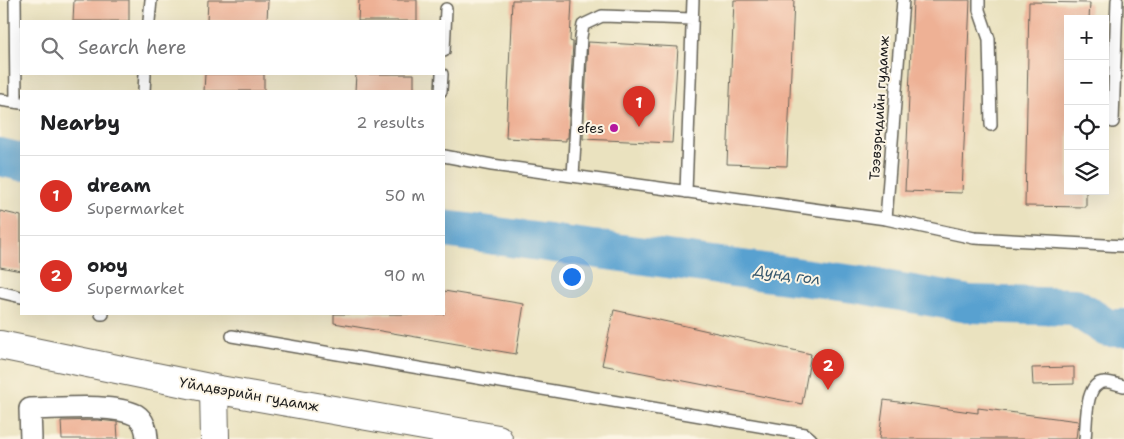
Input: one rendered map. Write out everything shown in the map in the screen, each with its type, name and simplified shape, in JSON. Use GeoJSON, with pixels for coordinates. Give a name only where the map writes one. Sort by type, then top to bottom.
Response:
{"type":"FeatureCollection","features":[{"type":"Feature","properties":{"kind":"main road","name":"Yйлдвэрийн гудамж"},"geometry":{"type":"LineString","coordinates":[[0,345],[214,389],[498,439]]}},
{"type":"Feature","properties":{"kind":"main road"},"geometry":{"type":"LineString","coordinates":[[214,389],[215,439]]}},
{"type":"Feature","properties":{"kind":"street"},"geometry":{"type":"LineString","coordinates":[[31,439],[30,409],[112,408],[137,416],[147,430],[147,439]]}},
{"type":"Feature","properties":{"kind":"lane"},"geometry":{"type":"LineString","coordinates":[[0,100],[18,102],[15,0]]}},
{"type":"Feature","properties":{"kind":"lane"},"geometry":{"type":"LineString","coordinates":[[150,20],[151,0]]}},
{"type":"Feature","properties":{"kind":"lane"},"geometry":{"type":"LineString","coordinates":[[686,192],[693,0]]}},
{"type":"Feature","properties":{"kind":"lane","name":"Тээвэрчдийн гудамж"},"geometry":{"type":"LineString","coordinates":[[886,219],[903,0]]}},
{"type":"Feature","properties":{"kind":"lane"},"geometry":{"type":"LineString","coordinates":[[979,0],[979,10],[989,39],[991,125]]}},
{"type":"Feature","properties":{"kind":"lane"},"geometry":{"type":"LineString","coordinates":[[1113,122],[1117,0]]}},
{"type":"Feature","properties":{"kind":"lane"},"geometry":{"type":"LineString","coordinates":[[445,30],[446,9]]}},
{"type":"Feature","properties":{"kind":"lane"},"geometry":{"type":"LineString","coordinates":[[572,176],[583,25],[602,16],[692,19]]}},
{"type":"Feature","properties":{"kind":"lane"},"geometry":{"type":"LineString","coordinates":[[144,90],[146,75]]}},
{"type":"Feature","properties":{"kind":"lane"},"geometry":{"type":"LineString","coordinates":[[442,75],[442,90]]}},
{"type":"Feature","properties":{"kind":"lane"},"geometry":{"type":"LineString","coordinates":[[445,156],[492,165],[886,219],[974,238],[1124,246]]}},
{"type":"Feature","properties":{"kind":"lane"},"geometry":{"type":"LineString","coordinates":[[0,292],[20,297]]}},
{"type":"Feature","properties":{"kind":"lane"},"geometry":{"type":"LineString","coordinates":[[232,336],[804,434],[811,439]]}},
{"type":"Feature","properties":{"kind":"lane"},"geometry":{"type":"LineString","coordinates":[[1085,439],[1089,395],[1094,386],[1104,382],[1124,386]]}},
{"type":"Feature","properties":{"kind":"building"},"geometry":{"type":"Polygon","coordinates":[[[74,0],[129,0],[129,20],[73,20],[74,0]]]}},
{"type":"Feature","properties":{"kind":"building"},"geometry":{"type":"Polygon","coordinates":[[[208,0],[268,0],[267,20],[207,20],[208,0]]]}},
{"type":"Feature","properties":{"kind":"building"},"geometry":{"type":"Polygon","coordinates":[[[359,0],[417,0],[417,20],[358,20],[359,0]]]}},
{"type":"Feature","properties":{"kind":"building"},"geometry":{"type":"Polygon","coordinates":[[[512,0],[572,0],[570,41],[573,42],[568,138],[566,138],[566,141],[506,138],[512,0]]]}},
{"type":"Feature","properties":{"kind":"building"},"geometry":{"type":"Polygon","coordinates":[[[734,0],[794,0],[787,166],[727,164],[734,0]]]}},
{"type":"Feature","properties":{"kind":"building"},"geometry":{"type":"Polygon","coordinates":[[[913,0],[970,0],[962,193],[905,191],[913,0]]]}},
{"type":"Feature","properties":{"kind":"building"},"geometry":{"type":"Polygon","coordinates":[[[1029,2],[1090,3],[1089,15],[1064,15],[1064,195],[1086,195],[1086,207],[1025,206],[1029,2]]]}},
{"type":"Feature","properties":{"kind":"building"},"geometry":{"type":"Polygon","coordinates":[[[588,42],[678,47],[672,143],[583,139],[588,42]]]}},
{"type":"Feature","properties":{"kind":"building"},"geometry":{"type":"Polygon","coordinates":[[[205,75],[264,75],[264,90],[204,90],[205,75]]]}},
{"type":"Feature","properties":{"kind":"building"},"geometry":{"type":"Polygon","coordinates":[[[356,75],[414,75],[414,90],[355,90],[356,75]]]}},
{"type":"Feature","properties":{"kind":"building"},"geometry":{"type":"Polygon","coordinates":[[[0,211],[20,216],[20,271],[0,267],[0,211]]]}},
{"type":"Feature","properties":{"kind":"building"},"geometry":{"type":"Polygon","coordinates":[[[445,291],[524,304],[516,354],[334,323],[334,315],[445,315],[445,291]]]}},
{"type":"Feature","properties":{"kind":"building"},"geometry":{"type":"Polygon","coordinates":[[[614,310],[811,354],[802,404],[602,365],[614,310]]]}},
{"type":"Feature","properties":{"kind":"building"},"geometry":{"type":"Polygon","coordinates":[[[1074,367],[1074,384],[1033,385],[1032,368],[1074,367]]]}},
{"type":"Feature","properties":{"kind":"building"},"geometry":{"type":"Polygon","coordinates":[[[884,400],[978,413],[978,408],[1078,421],[1076,439],[879,439],[884,400]]]}},
{"type":"Feature","properties":{"kind":"building"},"geometry":{"type":"Polygon","coordinates":[[[98,420],[117,422],[118,439],[62,439],[61,421],[98,420]]]}},
{"type":"Feature","properties":{"kind":"waterway","name":"Дунд гол"},"geometry":{"type":"LineString","coordinates":[[0,157],[20,162]]}},
{"type":"Feature","properties":{"kind":"waterway","name":"Дунд гол"},"geometry":{"type":"LineString","coordinates":[[445,229],[861,285],[969,304],[1075,307],[1107,328],[1124,328]]}},
{"type":"Feature","properties":{"kind":"place","name":"dream"},"geometry":{"type":"Point","coordinates":[639,127]}},
{"type":"Feature","properties":{"kind":"place","name":"efes"},"geometry":{"type":"Point","coordinates":[614,128]}},
{"type":"Feature","properties":{"kind":"place","name":"оюу"},"geometry":{"type":"Point","coordinates":[828,390]}}]}
